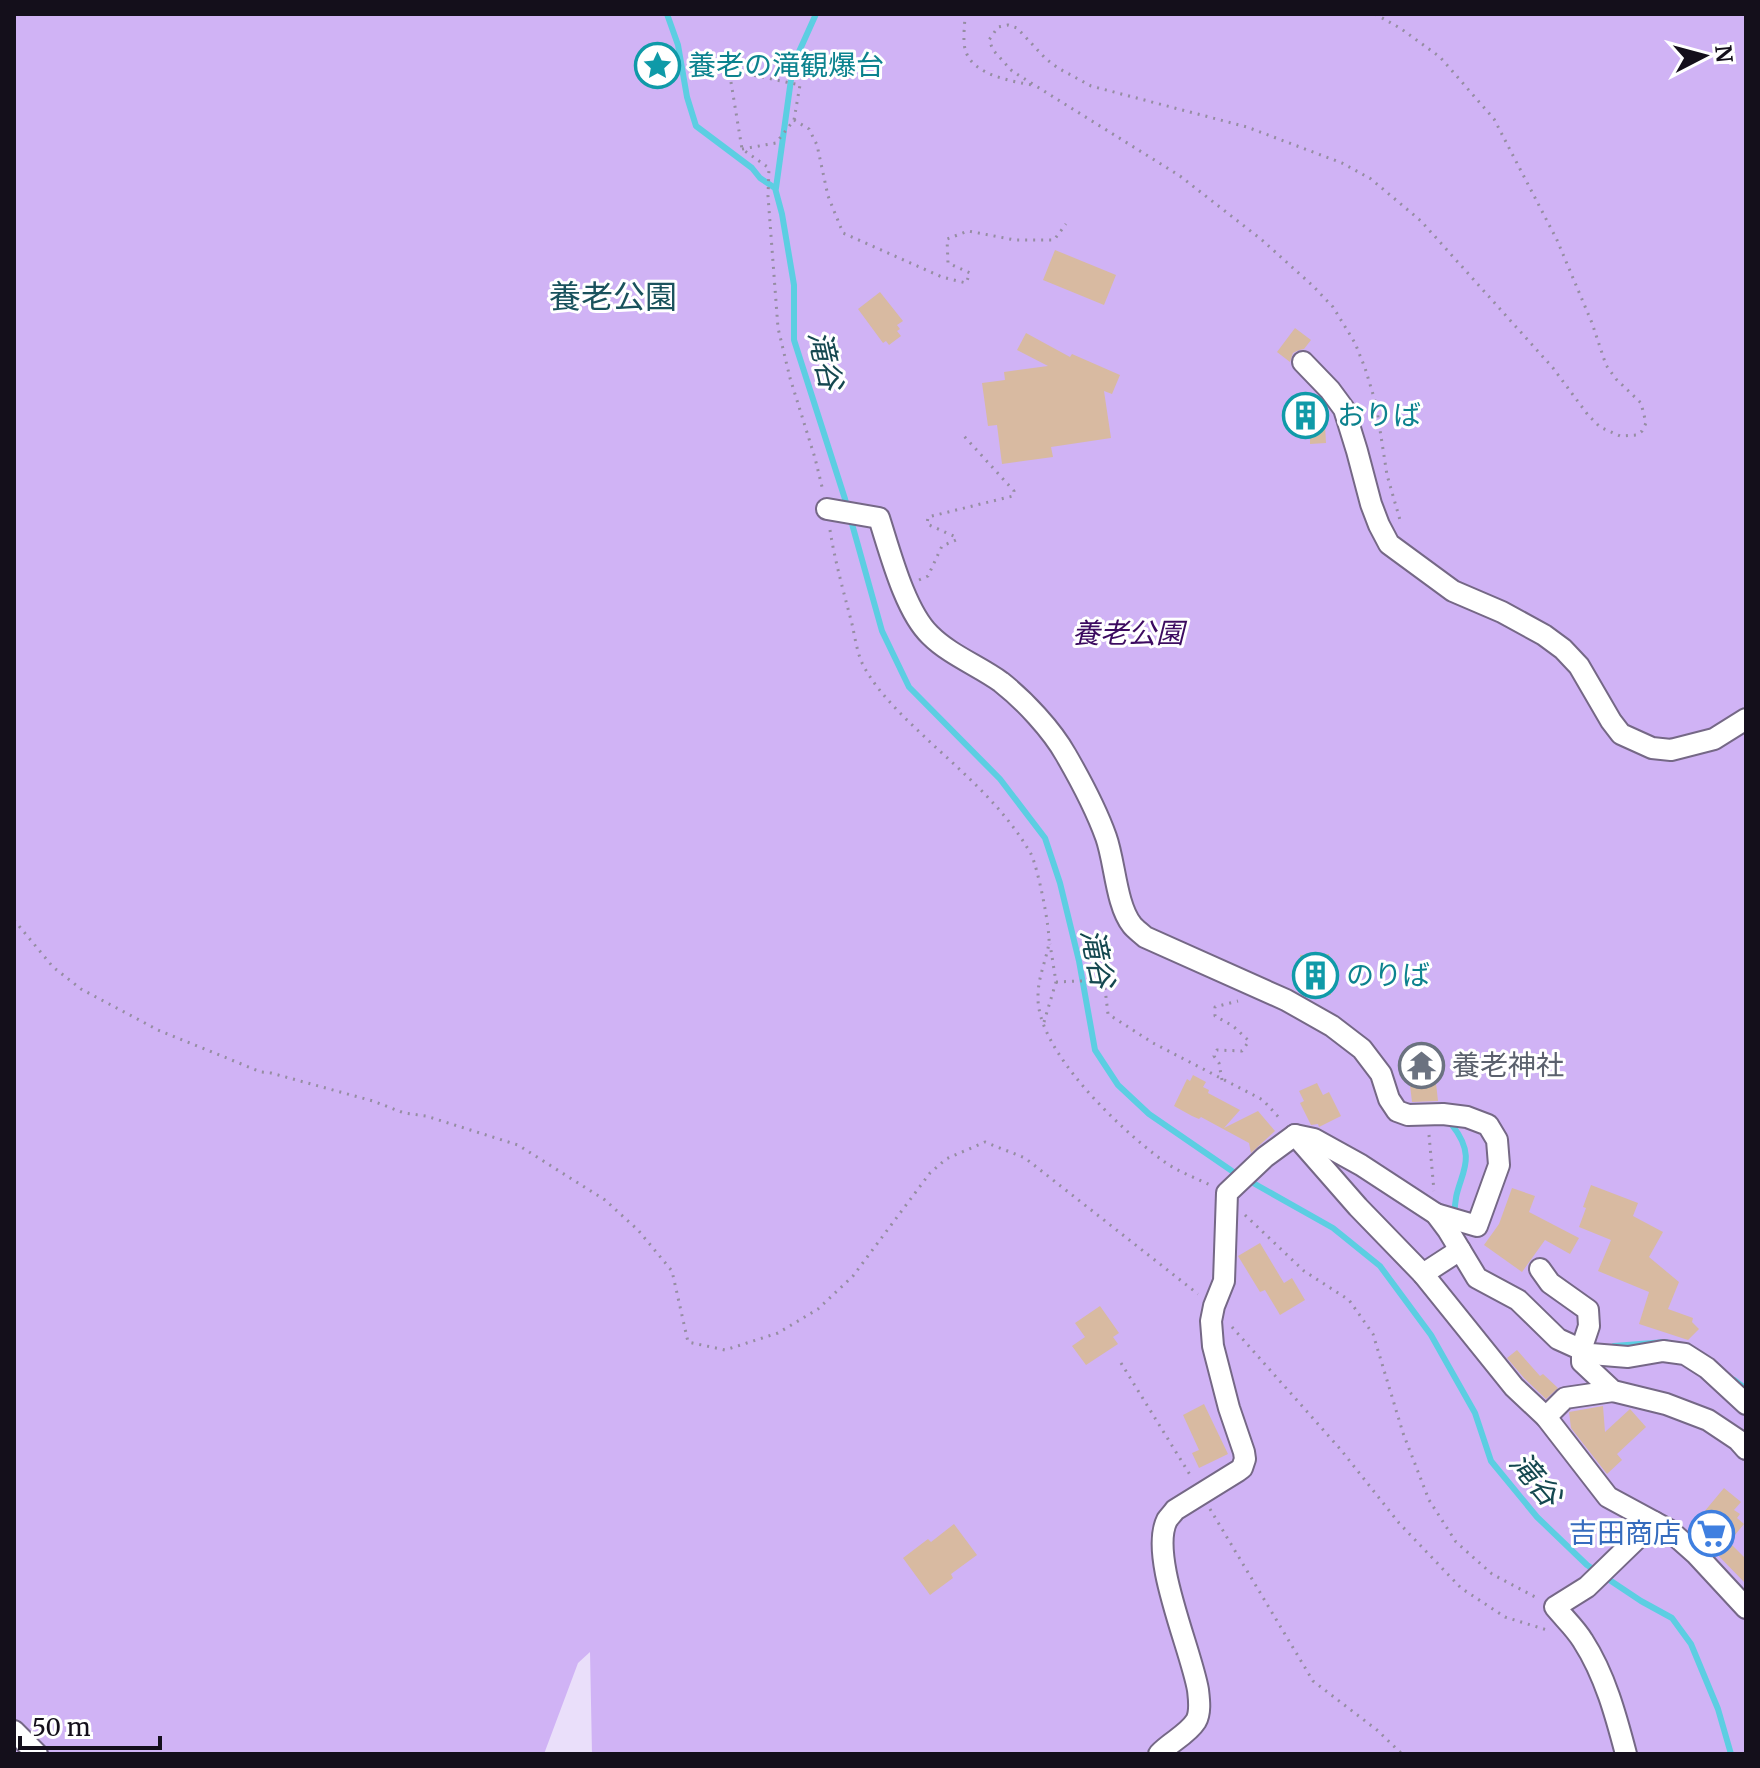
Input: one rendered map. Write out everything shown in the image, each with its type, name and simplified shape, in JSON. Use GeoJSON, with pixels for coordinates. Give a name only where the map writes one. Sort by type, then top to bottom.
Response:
{"type":"FeatureCollection","features":[{"type":"Feature","properties":{"kind":"street"},"geometry":{"type":"LineString","coordinates":[[1303,362],[1344,409],[1371,504],[1389,544],[1453,591],[1502,612],[1563,649],[1579,666],[1621,734],[1652,748],[1671,750],[1714,739],[1746,719]]}},
{"type":"Feature","properties":{"kind":"street"},"geometry":{"type":"LineString","coordinates":[[827,509],[879,518],[917,619],[930,635],[1001,683],[1034,712],[1064,751],[1107,839],[1124,909],[1131,924],[1145,937],[1286,1000],[1332,1026],[1362,1049],[1381,1074],[1389,1099],[1397,1111],[1408,1115],[1467,1117],[1488,1125],[1497,1140],[1499,1165],[1477,1226],[1436,1214],[1361,1165],[1314,1139],[1295,1135],[1265,1157],[1227,1193],[1224,1281],[1211,1314],[1213,1346],[1245,1459],[1242,1468],[1175,1510],[1168,1518],[1163,1539],[1164,1562],[1195,1676],[1199,1711],[1197,1719],[1186,1731],[1159,1754]]}},
{"type":"Feature","properties":{"kind":"street"},"geometry":{"type":"LineString","coordinates":[[1295,1135],[1358,1207],[1423,1274],[1514,1387],[1546,1417],[1608,1497],[1669,1530],[1746,1608]]}},
{"type":"Feature","properties":{"kind":"street"},"geometry":{"type":"LineString","coordinates":[[1436,1214],[1477,1278],[1518,1300],[1558,1339],[1591,1354],[1628,1357],[1663,1351],[1685,1354],[1707,1368],[1746,1404]]}},
{"type":"Feature","properties":{"kind":"street"},"geometry":{"type":"LineString","coordinates":[[1423,1274],[1460,1250]]}},
{"type":"Feature","properties":{"kind":"street"},"geometry":{"type":"LineString","coordinates":[[1540,1269],[1550,1283],[1588,1310],[1589,1326],[1572,1397]]}},
{"type":"Feature","properties":{"kind":"street"},"geometry":{"type":"LineString","coordinates":[[1583,1349],[1613,1391]]}},
{"type":"Feature","properties":{"kind":"street"},"geometry":{"type":"LineString","coordinates":[[1546,1417],[1565,1398],[1613,1391],[1666,1404],[1708,1420],[1746,1449]]}},
{"type":"Feature","properties":{"kind":"street"},"geometry":{"type":"LineString","coordinates":[[1626,1754],[1593,1657],[1581,1637],[1555,1607],[1587,1587],[1654,1522]]}},
{"type":"Feature","properties":{"kind":"street"},"geometry":{"type":"LineString","coordinates":[[14,1731],[37,1754]]}},
{"type":"Feature","properties":{"kind":"path"},"geometry":{"type":"LineString","coordinates":[[965,14],[965,51],[973,63],[1002,79],[1035,86]]}},
{"type":"Feature","properties":{"kind":"path"},"geometry":{"type":"LineString","coordinates":[[1375,14],[1440,57],[1494,119],[1557,240],[1606,365],[1641,403],[1646,423],[1637,435],[1620,436],[1600,427],[1553,368],[1421,221],[1371,179],[1342,163],[1247,127],[1091,86],[1046,59],[1017,28],[1008,25],[998,27],[989,40],[993,50],[1012,71],[1180,176],[1262,240],[1333,307],[1355,343],[1365,368],[1376,404],[1387,475],[1400,519]]}},
{"type":"Feature","properties":{"kind":"path"},"geometry":{"type":"LineString","coordinates":[[742,149],[776,143],[794,120],[800,85],[729,70],[742,149],[769,168],[768,196],[778,328],[815,458],[862,663],[884,696],[975,784],[1016,831],[1033,857],[1042,891],[1056,982],[1043,1026]]}},
{"type":"Feature","properties":{"kind":"path"},"geometry":{"type":"LineString","coordinates":[[794,120],[809,129],[817,145],[828,196],[843,233],[942,277],[966,283],[970,273],[948,263],[947,239],[968,231],[1015,240],[1054,240],[1066,224]]}},
{"type":"Feature","properties":{"kind":"path"},"geometry":{"type":"LineString","coordinates":[[902,585],[928,576],[942,546],[956,540],[956,537],[927,524],[928,517],[1013,496],[1014,491],[963,435]]}},
{"type":"Feature","properties":{"kind":"path"},"geometry":{"type":"LineString","coordinates":[[14,920],[62,975],[81,989],[158,1030],[261,1072],[373,1101],[404,1113],[426,1116],[518,1145],[531,1153],[605,1200],[638,1230],[672,1271],[688,1342],[725,1350],[778,1333],[818,1309],[853,1276],[930,1173],[946,1159],[985,1142],[1025,1158],[1214,1306],[1341,1450],[1399,1523],[1461,1588],[1505,1617],[1548,1630],[1573,1629]]}},
{"type":"Feature","properties":{"kind":"path"},"geometry":{"type":"LineString","coordinates":[[1049,941],[1039,977],[1037,1000],[1043,1026],[1073,1074],[1118,1123],[1164,1162],[1227,1193],[1244,1214],[1304,1271],[1349,1300],[1373,1334],[1403,1433],[1429,1500],[1456,1542],[1492,1574],[1555,1607]]}},
{"type":"Feature","properties":{"kind":"path"},"geometry":{"type":"LineString","coordinates":[[1056,982],[1104,980],[1108,1014],[1153,1043],[1263,1100],[1295,1135]]}},
{"type":"Feature","properties":{"kind":"path"},"geometry":{"type":"LineString","coordinates":[[1222,1080],[1219,1063],[1214,1056],[1217,1050],[1242,1051],[1249,1041],[1233,1026],[1215,1016],[1215,1007],[1241,1001]]}},
{"type":"Feature","properties":{"kind":"path"},"geometry":{"type":"LineString","coordinates":[[1428,1115],[1436,1214]]}},
{"type":"Feature","properties":{"kind":"path"},"geometry":{"type":"LineString","coordinates":[[1121,1363],[1313,1681],[1377,1730],[1402,1754]]}},
{"type":"Feature","properties":{"kind":"green space","name":"養老公園"},"geometry":{"type":"Polygon","coordinates":[[[14,14],[1746,14],[1746,1754],[592,1754],[590,1652],[578,1663],[544,1754],[14,1754],[14,14]]]}},
{"type":"Feature","properties":{"kind":"building"},"geometry":{"type":"Polygon","coordinates":[[[1055,250],[1116,275],[1104,305],[1043,280],[1055,250]]]}},
{"type":"Feature","properties":{"kind":"building"},"geometry":{"type":"Polygon","coordinates":[[[880,292],[903,321],[897,325],[901,336],[889,345],[886,341],[883,343],[858,309],[880,292]]]}},
{"type":"Feature","properties":{"kind":"building"},"geometry":{"type":"Polygon","coordinates":[[[1295,328],[1311,340],[1304,349],[1293,353],[1290,362],[1277,352],[1295,328]]]}},
{"type":"Feature","properties":{"kind":"building"},"geometry":{"type":"Polygon","coordinates":[[[1026,333],[1070,357],[1072,354],[1120,375],[1112,394],[1104,391],[1111,438],[1051,447],[1053,457],[1002,464],[997,425],[988,426],[982,383],[1005,380],[1004,372],[1048,366],[1017,350],[1026,333]]]}},
{"type":"Feature","properties":{"kind":"building"},"geometry":{"type":"Polygon","coordinates":[[[1325,425],[1326,443],[1310,444],[1310,426],[1325,425]]]}},
{"type":"Feature","properties":{"kind":"building","name":"のりば"},"geometry":{"type":"Polygon","coordinates":[[[1329,954],[1331,995],[1301,994],[1300,955],[1329,954]]]}},
{"type":"Feature","properties":{"kind":"building"},"geometry":{"type":"Polygon","coordinates":[[[1429,1051],[1438,1101],[1412,1102],[1410,1053],[1429,1051]]]}},
{"type":"Feature","properties":{"kind":"building"},"geometry":{"type":"Polygon","coordinates":[[[1193,1075],[1206,1082],[1203,1087],[1209,1090],[1208,1093],[1240,1110],[1224,1128],[1258,1111],[1275,1131],[1251,1153],[1249,1143],[1174,1106],[1187,1079],[1190,1081],[1193,1075]]]}},
{"type":"Feature","properties":{"kind":"building"},"geometry":{"type":"Polygon","coordinates":[[[1317,1083],[1323,1095],[1329,1092],[1341,1116],[1319,1127],[1318,1124],[1311,1125],[1300,1103],[1304,1101],[1299,1091],[1317,1083]]]}},
{"type":"Feature","properties":{"kind":"building"},"geometry":{"type":"Polygon","coordinates":[[[1591,1185],[1638,1203],[1633,1216],[1663,1232],[1649,1257],[1679,1282],[1668,1309],[1693,1318],[1692,1322],[1699,1329],[1688,1340],[1639,1324],[1649,1292],[1598,1271],[1611,1240],[1579,1227],[1591,1185]]]}},
{"type":"Feature","properties":{"kind":"building"},"geometry":{"type":"Polygon","coordinates":[[[1512,1188],[1535,1196],[1529,1212],[1579,1238],[1570,1254],[1545,1240],[1522,1272],[1484,1245],[1499,1224],[1512,1188]]]}},
{"type":"Feature","properties":{"kind":"building"},"geometry":{"type":"Polygon","coordinates":[[[1260,1243],[1284,1283],[1292,1278],[1305,1300],[1280,1315],[1265,1290],[1260,1292],[1238,1256],[1260,1243]]]}},
{"type":"Feature","properties":{"kind":"building"},"geometry":{"type":"Polygon","coordinates":[[[1100,1306],[1119,1333],[1113,1337],[1118,1344],[1086,1365],[1072,1346],[1085,1337],[1075,1323],[1100,1306]]]}},
{"type":"Feature","properties":{"kind":"building"},"geometry":{"type":"Polygon","coordinates":[[[1517,1350],[1540,1376],[1543,1374],[1558,1388],[1546,1399],[1507,1358],[1517,1350]]]}},
{"type":"Feature","properties":{"kind":"building"},"geometry":{"type":"Polygon","coordinates":[[[1204,1404],[1228,1454],[1199,1468],[1192,1453],[1199,1450],[1183,1415],[1204,1404]]]}},
{"type":"Feature","properties":{"kind":"building"},"geometry":{"type":"Polygon","coordinates":[[[1603,1406],[1605,1432],[1630,1409],[1646,1427],[1617,1454],[1622,1460],[1607,1474],[1571,1428],[1569,1412],[1603,1406]]]}},
{"type":"Feature","properties":{"kind":"building"},"geometry":{"type":"Polygon","coordinates":[[[1724,1488],[1741,1502],[1734,1510],[1740,1514],[1737,1518],[1744,1524],[1729,1542],[1746,1559],[1746,1584],[1689,1530],[1724,1488]]]}},
{"type":"Feature","properties":{"kind":"building"},"geometry":{"type":"Polygon","coordinates":[[[954,1524],[977,1555],[930,1595],[903,1558],[954,1524]]]}},
{"type":"Feature","properties":{"kind":"waterway","name":"滝谷"},"geometry":{"type":"LineString","coordinates":[[667,14],[678,45],[687,97],[696,126],[775,188],[794,285],[794,340],[845,499],[882,631],[909,687],[1000,779],[1045,838],[1060,883],[1079,961],[1095,1050],[1118,1085],[1149,1114],[1232,1171],[1333,1228],[1380,1266],[1431,1335],[1475,1413],[1491,1461],[1537,1517],[1587,1565],[1672,1618],[1691,1644],[1718,1709],[1731,1754]]}},
{"type":"Feature","properties":{"kind":"waterway"},"geometry":{"type":"LineString","coordinates":[[776,188],[793,65],[816,14]]}},
{"type":"Feature","properties":{"kind":"waterway"},"geometry":{"type":"LineString","coordinates":[[1452,1125],[1461,1139],[1466,1161],[1455,1202],[1455,1215]]}},
{"type":"Feature","properties":{"kind":"waterway"},"geometry":{"type":"LineString","coordinates":[[1614,1346],[1666,1342]]}},
{"type":"Feature","properties":{"kind":"waterway"},"geometry":{"type":"LineString","coordinates":[[1734,1380],[1746,1389]]}},
{"type":"Feature","properties":{"kind":"place","name":"養老の滝観爆台"},"geometry":{"type":"Point","coordinates":[657,65]}},
{"type":"Feature","properties":{"kind":"place","name":"おりば"},"geometry":{"type":"Point","coordinates":[1306,415]}},
{"type":"Feature","properties":{"kind":"place","name":"のりば"},"geometry":{"type":"Point","coordinates":[1315,975]}},
{"type":"Feature","properties":{"kind":"place","name":"養老神社"},"geometry":{"type":"Point","coordinates":[1421,1065]}},
{"type":"Feature","properties":{"kind":"place","name":"吉田商店"},"geometry":{"type":"Point","coordinates":[1712,1533]}},
{"type":"Feature","properties":{"kind":"district","name":"養老公園"},"geometry":{"type":"Point","coordinates":[613,297]}}]}
